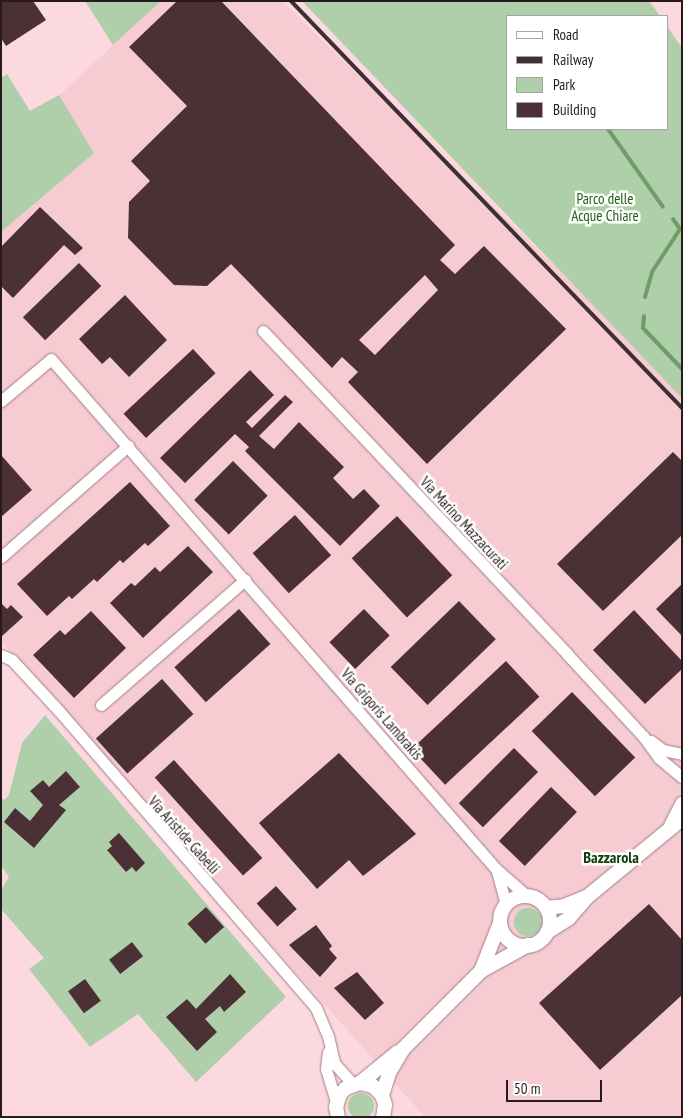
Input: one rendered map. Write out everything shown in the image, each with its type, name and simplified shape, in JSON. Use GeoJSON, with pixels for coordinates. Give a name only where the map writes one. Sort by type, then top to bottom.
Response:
{"type":"FeatureCollection","features":[{"type":"Feature","properties":{"kind":"street","name":"Via Marino Mazzacurati"},"geometry":{"type":"LineString","coordinates":[[263,331],[643,736],[659,758],[682,777]]}},
{"type":"Feature","properties":{"kind":"street","name":"Via Grigoris Lambrakis"},"geometry":{"type":"LineString","coordinates":[[1,401],[51,359],[496,869],[527,896]]}},
{"type":"Feature","properties":{"kind":"street"},"geometry":{"type":"LineString","coordinates":[[1,557],[128,446]]}},
{"type":"Feature","properties":{"kind":"street"},"geometry":{"type":"LineString","coordinates":[[101,706],[244,580]]}},
{"type":"Feature","properties":{"kind":"street","name":"Via Aristide Gabelli"},"geometry":{"type":"LineString","coordinates":[[1,654],[12,660],[59,711],[316,1008],[328,1036],[329,1048],[326,1069],[336,1112]]}},
{"type":"Feature","properties":{"kind":"street","name":"Via Marino Mazzacurati"},"geometry":{"type":"LineString","coordinates":[[643,736],[663,750],[682,754]]}},
{"type":"Feature","properties":{"kind":"street"},"geometry":{"type":"LineString","coordinates":[[336,1112],[346,1088],[357,1083],[403,1049],[481,971],[539,941],[547,932],[569,918],[587,897],[676,823],[682,804]]}},
{"type":"Feature","properties":{"kind":"street","name":"Via Grigoris Lambrakis"},"geometry":{"type":"LineString","coordinates":[[496,869],[506,905]]}},
{"type":"Feature","properties":{"kind":"street"},"geometry":{"type":"LineString","coordinates":[[481,971],[506,905],[527,896],[546,908],[564,906],[587,897]]}},
{"type":"Feature","properties":{"kind":"street"},"geometry":{"type":"LineString","coordinates":[[546,908],[550,924],[547,932]]}},
{"type":"Feature","properties":{"kind":"street"},"geometry":{"type":"LineString","coordinates":[[500,923],[506,937],[512,942],[528,946]]}},
{"type":"Feature","properties":{"kind":"street","name":"Via Aristide Gabelli"},"geometry":{"type":"LineString","coordinates":[[329,1048],[337,1068],[357,1083]]}},
{"type":"Feature","properties":{"kind":"street"},"geometry":{"type":"LineString","coordinates":[[386,1115],[382,1095],[390,1071],[403,1049]]}},
{"type":"Feature","properties":{"kind":"street"},"geometry":{"type":"LineString","coordinates":[[357,1083],[372,1086],[382,1095]]}},
{"type":"Feature","properties":{"kind":"shaded area"},"geometry":{"type":"Polygon","coordinates":[[[161,1],[282,1],[682,390],[682,1117],[425,1117],[1,642],[1,149],[161,1]]]}},
{"type":"Feature","properties":{"kind":"green space"},"geometry":{"type":"Polygon","coordinates":[[[85,1],[161,1],[113,45],[85,1]]]}},
{"type":"Feature","properties":{"kind":"green space","name":"Parco delle Acque Chiare"},"geometry":{"type":"Polygon","coordinates":[[[302,1],[649,1],[659,15],[506,15],[506,130],[668,130],[668,27],[682,48],[682,398],[302,1]]]}},
{"type":"Feature","properties":{"kind":"green space"},"geometry":{"type":"Polygon","coordinates":[[[7,74],[30,111],[59,95],[94,153],[1,232],[1,78],[7,74]]]}},
{"type":"Feature","properties":{"kind":"green space"},"geometry":{"type":"Polygon","coordinates":[[[45,715],[286,997],[196,1082],[138,1014],[90,1047],[29,969],[44,958],[1,909],[1,890],[9,877],[1,865],[1,797],[4,800],[9,795],[22,743],[45,715]]]}},
{"type":"Feature","properties":{"kind":"green space"},"geometry":{"type":"Polygon","coordinates":[[[528,908],[538,912],[542,922],[538,932],[528,936],[518,932],[514,922],[518,912],[528,908]]]}},
{"type":"Feature","properties":{"kind":"green space"},"geometry":{"type":"Polygon","coordinates":[[[361,1093],[370,1097],[374,1106],[370,1115],[361,1119],[352,1115],[348,1106],[352,1097],[361,1093]]]}},
{"type":"Feature","properties":{"kind":"building"},"geometry":{"type":"Polygon","coordinates":[[[1,1],[33,1],[46,20],[6,46],[1,38],[1,1]]]}},
{"type":"Feature","properties":{"kind":"building"},"geometry":{"type":"Polygon","coordinates":[[[177,1],[221,1],[455,245],[440,260],[455,274],[484,246],[566,329],[427,464],[348,382],[358,372],[342,357],[332,368],[231,264],[207,286],[174,285],[128,238],[129,202],[150,181],[131,161],[187,106],[129,47],[177,1]],[[425,275],[359,340],[375,355],[438,290],[425,275]]]}},
{"type":"Feature","properties":{"kind":"building"},"geometry":{"type":"Polygon","coordinates":[[[40,207],[83,248],[75,255],[64,245],[13,298],[1,286],[1,247],[40,207]]]}},
{"type":"Feature","properties":{"kind":"building"},"geometry":{"type":"Polygon","coordinates":[[[79,263],[101,286],[45,340],[23,317],[79,263]]]}},
{"type":"Feature","properties":{"kind":"building"},"geometry":{"type":"Polygon","coordinates":[[[125,295],[167,340],[129,377],[110,357],[102,364],[79,339],[125,295]]]}},
{"type":"Feature","properties":{"kind":"building"},"geometry":{"type":"Polygon","coordinates":[[[193,349],[216,373],[146,438],[124,414],[193,349]]]}},
{"type":"Feature","properties":{"kind":"building"},"geometry":{"type":"Polygon","coordinates":[[[250,370],[274,395],[246,422],[252,428],[285,395],[293,402],[259,436],[274,449],[299,422],[344,467],[333,478],[353,499],[364,489],[380,506],[340,546],[245,451],[249,447],[235,434],[185,483],[160,458],[250,370]]]}},
{"type":"Feature","properties":{"kind":"building"},"geometry":{"type":"Polygon","coordinates":[[[673,452],[682,461],[682,535],[603,611],[557,564],[673,452]]]}},
{"type":"Feature","properties":{"kind":"building"},"geometry":{"type":"Polygon","coordinates":[[[1,455],[32,490],[1,517],[1,455]]]}},
{"type":"Feature","properties":{"kind":"building"},"geometry":{"type":"Polygon","coordinates":[[[233,461],[268,496],[229,535],[194,500],[233,461]]]}},
{"type":"Feature","properties":{"kind":"building"},"geometry":{"type":"Polygon","coordinates":[[[130,482],[170,526],[148,546],[145,543],[123,563],[120,560],[97,582],[94,579],[72,599],[69,596],[47,616],[17,584],[130,482]]]}},
{"type":"Feature","properties":{"kind":"building"},"geometry":{"type":"Polygon","coordinates":[[[295,515],[331,555],[289,593],[253,553],[295,515]]]}},
{"type":"Feature","properties":{"kind":"building"},"geometry":{"type":"Polygon","coordinates":[[[397,516],[452,575],[407,618],[352,558],[397,516]]]}},
{"type":"Feature","properties":{"kind":"building"},"geometry":{"type":"Polygon","coordinates":[[[188,546],[213,572],[143,638],[110,603],[131,583],[135,586],[155,567],[160,572],[188,546]]]}},
{"type":"Feature","properties":{"kind":"building"},"geometry":{"type":"Polygon","coordinates":[[[682,584],[682,636],[656,609],[682,584]]]}},
{"type":"Feature","properties":{"kind":"building"},"geometry":{"type":"Polygon","coordinates":[[[459,601],[496,639],[427,705],[391,667],[459,601]]]}},
{"type":"Feature","properties":{"kind":"building"},"geometry":{"type":"Polygon","coordinates":[[[1,603],[7,609],[11,605],[23,617],[1,637],[1,603]]]}},
{"type":"Feature","properties":{"kind":"building"},"geometry":{"type":"Polygon","coordinates":[[[239,609],[270,644],[206,702],[174,667],[239,609]]]}},
{"type":"Feature","properties":{"kind":"building"},"geometry":{"type":"Polygon","coordinates":[[[364,609],[390,636],[355,669],[329,642],[364,609]]]}},
{"type":"Feature","properties":{"kind":"building"},"geometry":{"type":"Polygon","coordinates":[[[634,610],[682,661],[682,669],[645,704],[593,650],[634,610]]]}},
{"type":"Feature","properties":{"kind":"building"},"geometry":{"type":"Polygon","coordinates":[[[91,611],[126,648],[74,698],[33,655],[60,630],[65,635],[91,611]]]}},
{"type":"Feature","properties":{"kind":"building"},"geometry":{"type":"Polygon","coordinates":[[[506,661],[539,697],[445,785],[412,749],[506,661]]]}},
{"type":"Feature","properties":{"kind":"building"},"geometry":{"type":"Polygon","coordinates":[[[162,679],[193,714],[127,773],[96,739],[162,679]]]}},
{"type":"Feature","properties":{"kind":"building"},"geometry":{"type":"Polygon","coordinates":[[[572,692],[635,757],[595,796],[532,731],[572,692]]]}},
{"type":"Feature","properties":{"kind":"building"},"geometry":{"type":"Polygon","coordinates":[[[514,748],[538,772],[483,827],[459,803],[514,748]]]}},
{"type":"Feature","properties":{"kind":"building"},"geometry":{"type":"Polygon","coordinates":[[[339,753],[416,834],[363,876],[349,860],[317,889],[259,823],[339,753]]]}},
{"type":"Feature","properties":{"kind":"building"},"geometry":{"type":"Polygon","coordinates":[[[174,760],[262,858],[243,875],[155,777],[174,760]]]}},
{"type":"Feature","properties":{"kind":"building"},"geometry":{"type":"Polygon","coordinates":[[[66,771],[80,787],[59,805],[66,810],[34,848],[4,822],[15,808],[30,821],[43,805],[30,791],[43,780],[49,787],[66,771]]]}},
{"type":"Feature","properties":{"kind":"building"},"geometry":{"type":"Polygon","coordinates":[[[551,787],[577,812],[525,866],[499,841],[551,787]]]}},
{"type":"Feature","properties":{"kind":"building"},"geometry":{"type":"Polygon","coordinates":[[[119,833],[145,863],[136,872],[132,867],[126,872],[107,850],[112,846],[109,842],[119,833]]]}},
{"type":"Feature","properties":{"kind":"building"},"geometry":{"type":"Polygon","coordinates":[[[276,886],[297,909],[277,926],[257,903],[276,886]]]}},
{"type":"Feature","properties":{"kind":"building"},"geometry":{"type":"Polygon","coordinates":[[[649,904],[682,940],[682,995],[600,1070],[539,1003],[649,904]]]}},
{"type":"Feature","properties":{"kind":"building"},"geometry":{"type":"Polygon","coordinates":[[[206,907],[224,927],[205,944],[187,924],[206,907]]]}},
{"type":"Feature","properties":{"kind":"building"},"geometry":{"type":"Polygon","coordinates":[[[316,925],[332,946],[329,949],[337,958],[320,977],[289,945],[316,925]]]}},
{"type":"Feature","properties":{"kind":"building"},"geometry":{"type":"Polygon","coordinates":[[[132,942],[143,956],[120,974],[109,960],[132,942]]]}},
{"type":"Feature","properties":{"kind":"building"},"geometry":{"type":"Polygon","coordinates":[[[357,972],[384,1003],[365,1020],[334,988],[357,972]]]}},
{"type":"Feature","properties":{"kind":"building"},"geometry":{"type":"Polygon","coordinates":[[[230,974],[246,992],[224,1012],[220,1006],[205,1019],[217,1032],[197,1051],[166,1017],[187,999],[196,1009],[230,974]]]}},
{"type":"Feature","properties":{"kind":"building"},"geometry":{"type":"Polygon","coordinates":[[[85,979],[101,1001],[84,1013],[68,991],[85,979]]]}},
{"type":"Feature","properties":{"kind":"waterway"},"geometry":{"type":"LineString","coordinates":[[609,130],[663,207]]}},
{"type":"Feature","properties":{"kind":"waterway"},"geometry":{"type":"LineString","coordinates":[[645,297],[652,272],[680,229],[673,219]]}},
{"type":"Feature","properties":{"kind":"waterway"},"geometry":{"type":"LineString","coordinates":[[644,316],[643,328],[682,369]]}},
{"type":"Feature","properties":{"kind":"railway"},"geometry":{"type":"LineString","coordinates":[[291,1],[682,408]]}},
{"type":"Feature","properties":{"kind":"district","name":"Bazzarola"},"geometry":{"type":"Point","coordinates":[611,857]}}]}
